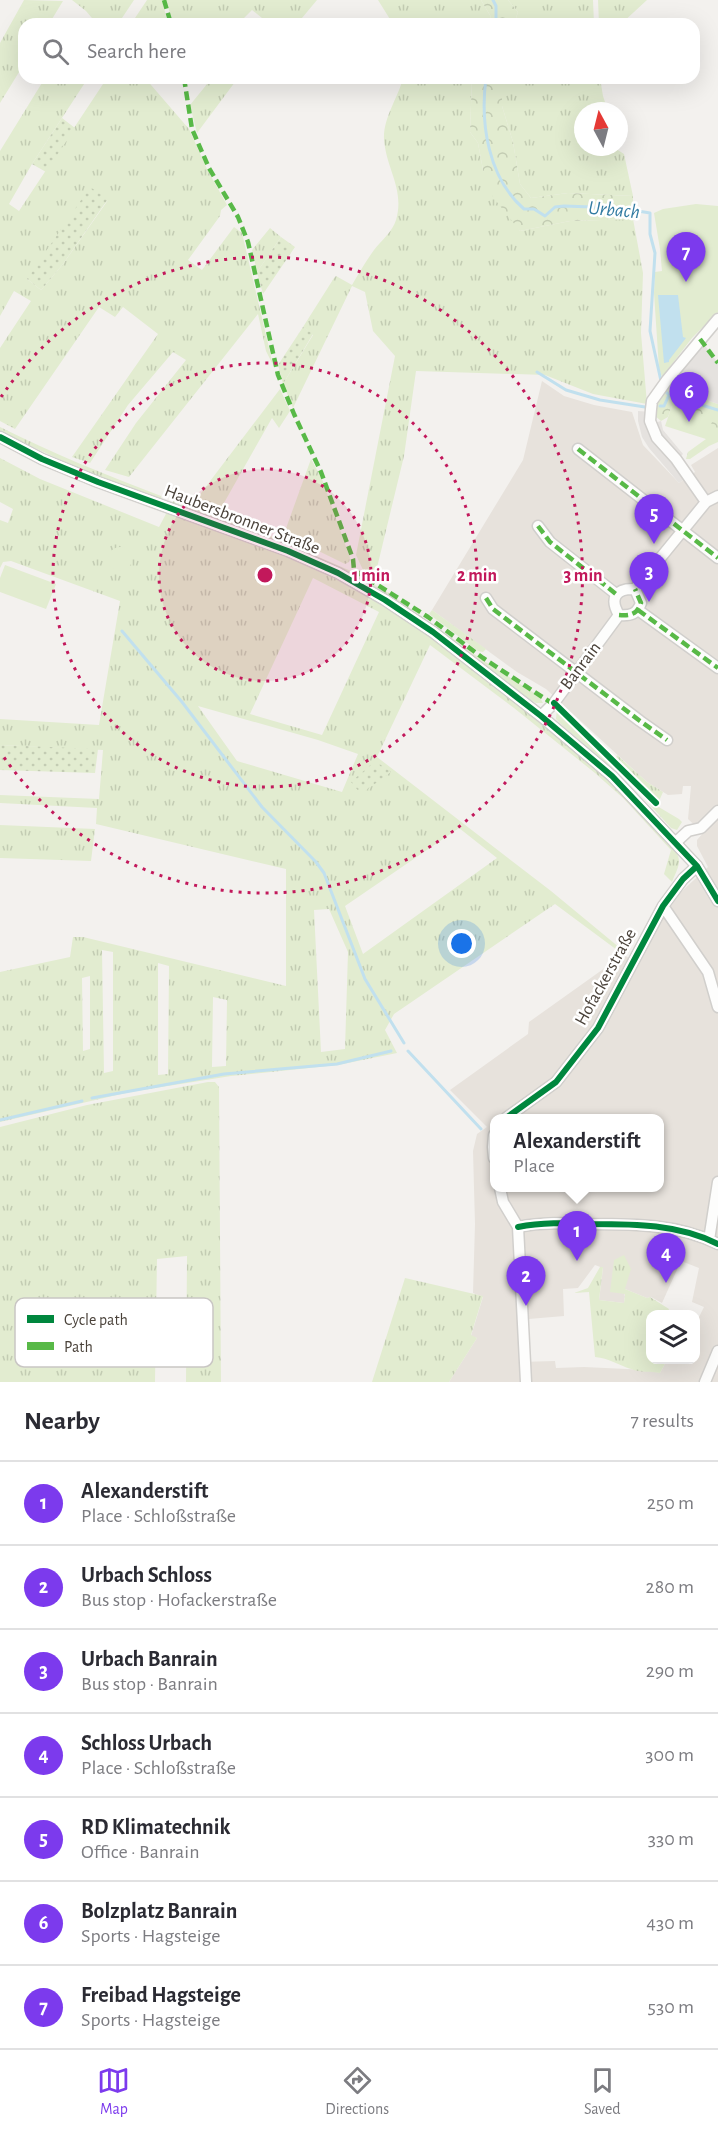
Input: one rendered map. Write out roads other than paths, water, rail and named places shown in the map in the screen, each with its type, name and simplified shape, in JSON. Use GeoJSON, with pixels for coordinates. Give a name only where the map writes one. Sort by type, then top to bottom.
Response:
{"type":"FeatureCollection","features":[{"type":"Feature","properties":{"kind":"street"},"geometry":{"type":"LineString","coordinates":[[706,502],[689,476],[657,438],[651,424],[652,401],[718,319]]}},
{"type":"Feature","properties":{"kind":"street","name":"Haubersbronner Straße"},"geometry":{"type":"LineString","coordinates":[[0,437],[42,459],[98,482],[288,551],[338,573],[385,600],[434,632],[541,716],[612,776],[697,866],[718,901]]}},
{"type":"Feature","properties":{"kind":"street"},"geometry":{"type":"LineString","coordinates":[[578,449],[718,558]]}},
{"type":"Feature","properties":{"kind":"street"},"geometry":{"type":"LineString","coordinates":[[635,589],[641,603],[638,610],[633,614],[619,615],[614,601],[616,594],[621,590],[635,589],[706,502],[718,496]]}},
{"type":"Feature","properties":{"kind":"street"},"geometry":{"type":"LineString","coordinates":[[538,526],[549,542],[616,594]]}},
{"type":"Feature","properties":{"kind":"street"},"geometry":{"type":"LineString","coordinates":[[486,598],[494,609],[667,740]]}},
{"type":"Feature","properties":{"kind":"street"},"geometry":{"type":"LineString","coordinates":[[638,610],[718,668]]}},
{"type":"Feature","properties":{"kind":"street","name":"Banrain"},"geometry":{"type":"LineString","coordinates":[[541,716],[554,704],[619,615]]}},
{"type":"Feature","properties":{"kind":"street"},"geometry":{"type":"LineString","coordinates":[[675,843],[688,831],[701,828],[718,811]]}},
{"type":"Feature","properties":{"kind":"street","name":"Hofackerstraße"},"geometry":{"type":"LineString","coordinates":[[513,1114],[556,1082],[598,1028],[663,906],[683,879],[697,866]]}},
{"type":"Feature","properties":{"kind":"street"},"geometry":{"type":"LineString","coordinates":[[663,906],[708,972],[718,1007]]}},
{"type":"Feature","properties":{"kind":"street"},"geometry":{"type":"LineString","coordinates":[[518,1227],[539,1223],[650,1224],[714,1242],[718,1182]]}},
{"type":"Feature","properties":{"kind":"street"},"geometry":{"type":"LineString","coordinates":[[501,1192],[503,1202],[518,1227],[526,1382]]}},
{"type":"Feature","properties":{"kind":"street"},"geometry":{"type":"LineString","coordinates":[[705,1382],[716,1362],[718,1351]]}},
{"type":"Feature","properties":{"kind":"water"},"geometry":{"type":"Polygon","coordinates":[[[658,295],[678,295],[683,337],[686,338],[669,362],[664,363],[658,295]]]}},
{"type":"Feature","properties":{"kind":"waterway","name":"Urbach"},"geometry":{"type":"LineString","coordinates":[[493,0],[496,6],[496,18]]}},
{"type":"Feature","properties":{"kind":"waterway","name":"Urbach"},"geometry":{"type":"LineString","coordinates":[[485,84],[484,113],[489,149],[502,182],[524,209],[534,209],[545,216],[555,207],[564,206],[620,208],[650,213],[650,234],[655,253],[650,331],[661,381]]}},
{"type":"Feature","properties":{"kind":"waterway"},"geometry":{"type":"LineString","coordinates":[[537,372],[566,390],[600,400],[645,407]]}},
{"type":"Feature","properties":{"kind":"waterway","name":"Urbach"},"geometry":{"type":"LineString","coordinates":[[664,390],[669,395],[718,410]]}},
{"type":"Feature","properties":{"kind":"waterway"},"geometry":{"type":"LineString","coordinates":[[660,406],[664,406],[669,395]]}},
{"type":"Feature","properties":{"kind":"waterway"},"geometry":{"type":"LineString","coordinates":[[122,631],[182,702],[262,807],[324,873],[365,979],[404,1043]]}},
{"type":"Feature","properties":{"kind":"waterway"},"geometry":{"type":"LineString","coordinates":[[92,1098],[224,1074],[337,1064],[391,1051]]}},
{"type":"Feature","properties":{"kind":"waterway"},"geometry":{"type":"LineString","coordinates":[[408,1051],[481,1129]]}},
{"type":"Feature","properties":{"kind":"waterway"},"geometry":{"type":"LineString","coordinates":[[0,1120],[82,1101]]}},
{"type":"Feature","properties":{"kind":"place","name":"Freibad Hagsteige"},"geometry":{"type":"Point","coordinates":[686,282]}},
{"type":"Feature","properties":{"kind":"place","name":"Bolzplatz Banrain"},"geometry":{"type":"Point","coordinates":[689,422]}},
{"type":"Feature","properties":{"kind":"place","name":"RD Klimatechnik"},"geometry":{"type":"Point","coordinates":[654,544]}},
{"type":"Feature","properties":{"kind":"place","name":"Urbach Banrain"},"geometry":{"type":"Point","coordinates":[649,602]}},
{"type":"Feature","properties":{"kind":"place","name":"Alexanderstift"},"geometry":{"type":"Point","coordinates":[577,1261]}},
{"type":"Feature","properties":{"kind":"place","name":"Schloss Urbach"},"geometry":{"type":"Point","coordinates":[666,1283]}},
{"type":"Feature","properties":{"kind":"place","name":"Urbach Schloss"},"geometry":{"type":"Point","coordinates":[526,1306]}}]}
